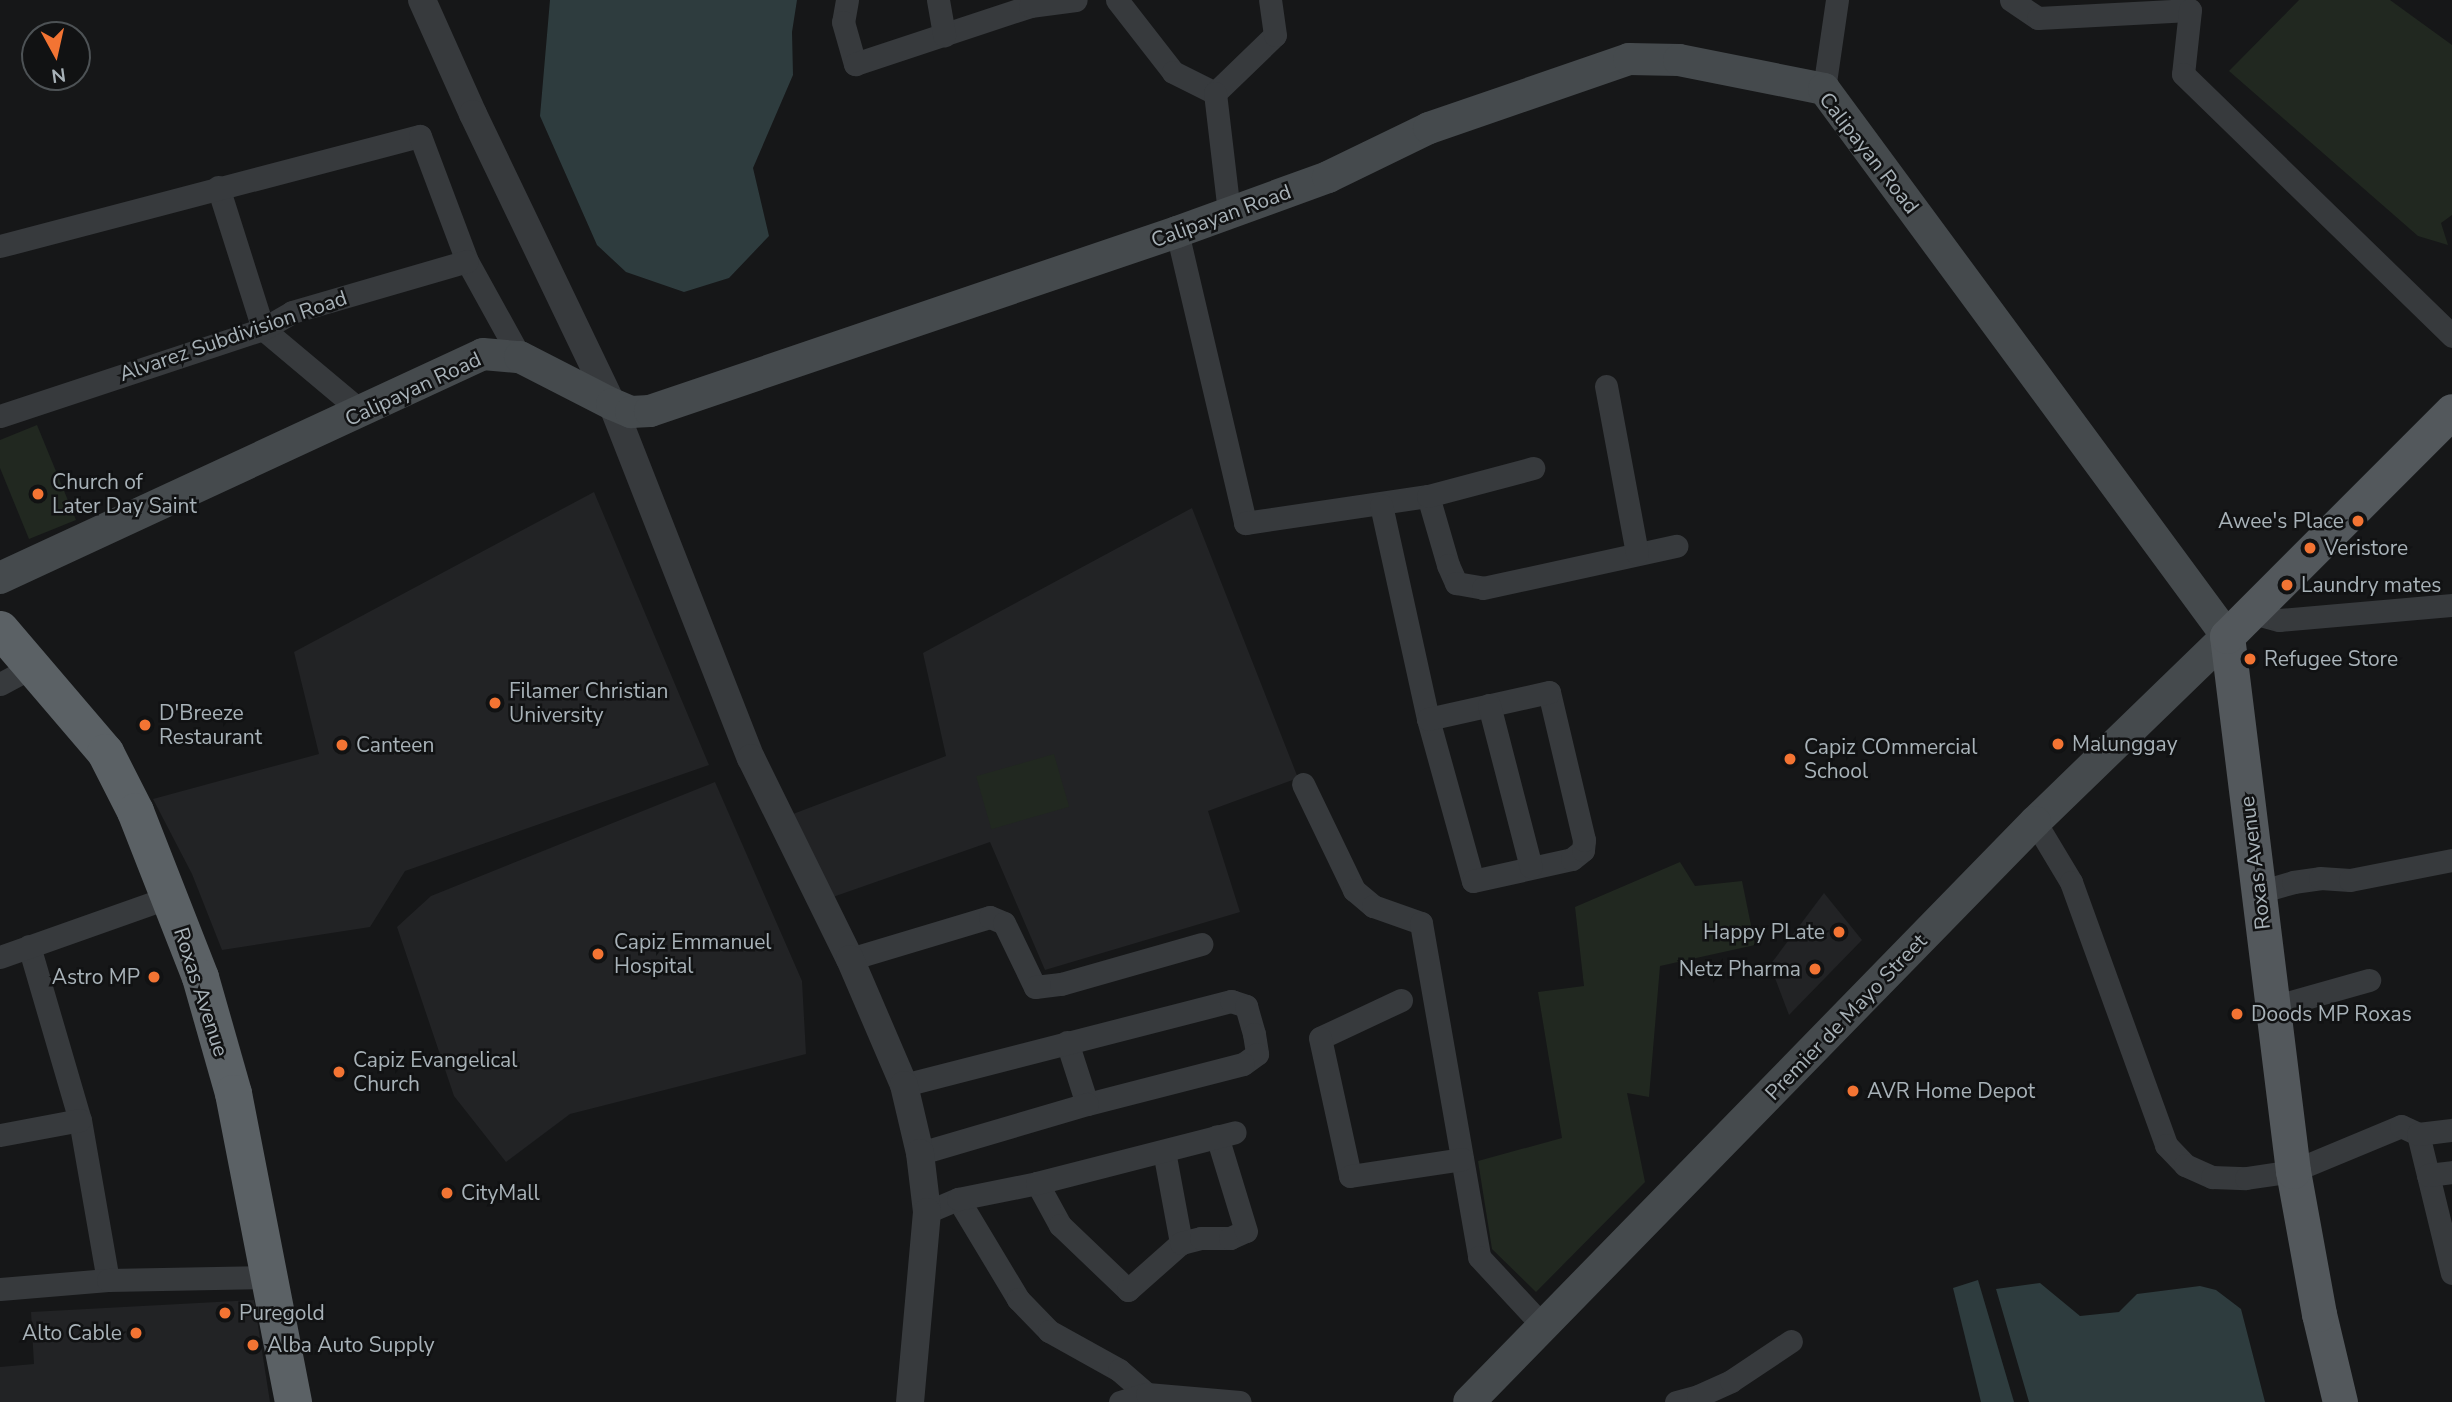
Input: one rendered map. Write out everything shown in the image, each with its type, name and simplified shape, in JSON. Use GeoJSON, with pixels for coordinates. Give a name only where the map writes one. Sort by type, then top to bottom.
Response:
{"type":"FeatureCollection","features":[{"type":"Feature","properties":{"kind":"highway","name":"Roxas Avenue"},"geometry":{"type":"LineString","coordinates":[[0,629],[105,752],[135,811],[200,977],[233,1093],[271,1277],[293,1402]]}},
{"type":"Feature","properties":{"kind":"main road","name":"Calipayan Road"},"geometry":{"type":"LineString","coordinates":[[0,578],[483,354],[520,357],[631,412],[650,411],[1177,232],[1328,177],[1429,128],[1629,59],[1679,60],[1824,89],[2238,624]]}},
{"type":"Feature","properties":{"kind":"main road"},"geometry":{"type":"LineString","coordinates":[[2238,624],[2452,411]]}},
{"type":"Feature","properties":{"kind":"main road","name":"Premier de Mayo Street"},"geometry":{"type":"LineString","coordinates":[[1469,1402],[2035,822],[2238,624]]}},
{"type":"Feature","properties":{"kind":"main road","name":"Roxas Avenue"},"geometry":{"type":"LineString","coordinates":[[2238,624],[2259,892],[2293,1171],[2319,1314],[2340,1402]]}},
{"type":"Feature","properties":{"kind":"street"},"geometry":{"type":"LineString","coordinates":[[422,0],[473,114],[612,404],[751,758],[850,959],[904,1085],[920,1153],[927,1212],[910,1402]]}},
{"type":"Feature","properties":{"kind":"street"},"geometry":{"type":"LineString","coordinates":[[847,0],[843,22],[855,64],[1029,3],[1076,0]]}},
{"type":"Feature","properties":{"kind":"street"},"geometry":{"type":"LineString","coordinates":[[938,0],[944,35]]}},
{"type":"Feature","properties":{"kind":"street"},"geometry":{"type":"LineString","coordinates":[[1117,0],[1173,72],[1215,93]]}},
{"type":"Feature","properties":{"kind":"street"},"geometry":{"type":"LineString","coordinates":[[1215,93],[1275,35],[1270,0]]}},
{"type":"Feature","properties":{"kind":"street"},"geometry":{"type":"LineString","coordinates":[[1824,89],[1837,0]]}},
{"type":"Feature","properties":{"kind":"street"},"geometry":{"type":"LineString","coordinates":[[2011,0],[2038,18],[2190,10],[2183,74],[2452,337]]}},
{"type":"Feature","properties":{"kind":"street"},"geometry":{"type":"LineString","coordinates":[[1215,93],[1229,212]]}},
{"type":"Feature","properties":{"kind":"street"},"geometry":{"type":"LineString","coordinates":[[0,246],[420,136],[467,261],[520,357]]}},
{"type":"Feature","properties":{"kind":"street"},"geometry":{"type":"LineString","coordinates":[[218,187],[263,329],[362,412]]}},
{"type":"Feature","properties":{"kind":"street"},"geometry":{"type":"LineString","coordinates":[[1177,232],[1245,523],[1381,505],[1428,496],[1533,468]]}},
{"type":"Feature","properties":{"kind":"street","name":"Alvarez Subdivision Road"},"geometry":{"type":"LineString","coordinates":[[0,416],[263,329],[292,312],[467,261]]}},
{"type":"Feature","properties":{"kind":"street"},"geometry":{"type":"LineString","coordinates":[[1606,386],[1637,553]]}},
{"type":"Feature","properties":{"kind":"street"},"geometry":{"type":"LineString","coordinates":[[1428,496],[1448,565],[1456,583],[1483,588],[1676,545]]}},
{"type":"Feature","properties":{"kind":"street"},"geometry":{"type":"LineString","coordinates":[[1381,505],[1428,719],[1473,881],[1572,859],[1583,850],[1584,840],[1549,692],[1428,719]]}},
{"type":"Feature","properties":{"kind":"street"},"geometry":{"type":"LineString","coordinates":[[2238,624],[2452,605]]}},
{"type":"Feature","properties":{"kind":"street"},"geometry":{"type":"LineString","coordinates":[[0,684],[34,666]]}},
{"type":"Feature","properties":{"kind":"street"},"geometry":{"type":"LineString","coordinates":[[1489,705],[1531,867]]}},
{"type":"Feature","properties":{"kind":"street"},"geometry":{"type":"LineString","coordinates":[[1303,784],[1354,890],[1373,906],[1421,923],[1479,1257],[1544,1327]]}},
{"type":"Feature","properties":{"kind":"street"},"geometry":{"type":"LineString","coordinates":[[2035,822],[2071,882],[2166,1145],[2185,1165],[2212,1177],[2246,1178],[2293,1171],[2401,1126],[2418,1134],[2452,1130]]}},
{"type":"Feature","properties":{"kind":"street"},"geometry":{"type":"LineString","coordinates":[[2259,892],[2293,882],[2320,878],[2350,880],[2452,860]]}},
{"type":"Feature","properties":{"kind":"street"},"geometry":{"type":"LineString","coordinates":[[0,957],[169,897]]}},
{"type":"Feature","properties":{"kind":"street"},"geometry":{"type":"LineString","coordinates":[[850,959],[990,917],[1003,923],[1035,987],[1061,984],[1200,944]]}},
{"type":"Feature","properties":{"kind":"street"},"geometry":{"type":"LineString","coordinates":[[29,946],[80,1120],[108,1280]]}},
{"type":"Feature","properties":{"kind":"street"},"geometry":{"type":"LineString","coordinates":[[2273,1007],[2369,980]]}},
{"type":"Feature","properties":{"kind":"street"},"geometry":{"type":"LineString","coordinates":[[904,1085],[1231,1000],[1246,1006],[1257,1055],[1243,1064],[1087,1104],[920,1153]]}},
{"type":"Feature","properties":{"kind":"street"},"geometry":{"type":"LineString","coordinates":[[1401,1000],[1320,1038],[1350,1177],[1462,1159]]}},
{"type":"Feature","properties":{"kind":"street"},"geometry":{"type":"LineString","coordinates":[[1067,1042],[1087,1104]]}},
{"type":"Feature","properties":{"kind":"street"},"geometry":{"type":"LineString","coordinates":[[0,1135],[80,1120]]}},
{"type":"Feature","properties":{"kind":"street"},"geometry":{"type":"LineString","coordinates":[[927,1212],[958,1199],[1037,1183],[1226,1134],[1246,1231],[1230,1238],[1201,1238],[1181,1243],[1128,1290],[1060,1225],[1037,1183]]}},
{"type":"Feature","properties":{"kind":"street"},"geometry":{"type":"LineString","coordinates":[[2418,1134],[2452,1273]]}},
{"type":"Feature","properties":{"kind":"street"},"geometry":{"type":"LineString","coordinates":[[1164,1151],[1181,1243]]}},
{"type":"Feature","properties":{"kind":"street"},"geometry":{"type":"LineString","coordinates":[[2428,1175],[2452,1172]]}},
{"type":"Feature","properties":{"kind":"street"},"geometry":{"type":"LineString","coordinates":[[958,1199],[1018,1299],[1049,1331],[1119,1370],[1147,1394]]}},
{"type":"Feature","properties":{"kind":"street"},"geometry":{"type":"LineString","coordinates":[[0,1289],[108,1280],[271,1277]]}},
{"type":"Feature","properties":{"kind":"street"},"geometry":{"type":"LineString","coordinates":[[1676,1402],[1698,1396],[1731,1381],[1791,1341]]}},
{"type":"Feature","properties":{"kind":"street"},"geometry":{"type":"LineString","coordinates":[[1120,1402],[1147,1394],[1240,1402]]}},
{"type":"Feature","properties":{"kind":"shaded area"},"geometry":{"type":"Polygon","coordinates":[[[550,0],[797,0],[792,32],[793,75],[753,168],[769,236],[729,278],[684,292],[626,272],[597,245],[540,116],[550,0]]]}},
{"type":"Feature","properties":{"kind":"shaded area"},"geometry":{"type":"Polygon","coordinates":[[[2299,0],[2390,0],[2452,45],[2452,215],[2441,223],[2448,245],[2418,236],[2229,71],[2299,0]]]}},
{"type":"Feature","properties":{"kind":"shaded area","name":"Church of Later Day Saint"},"geometry":{"type":"Polygon","coordinates":[[[37,425],[76,520],[29,539],[0,468],[0,440],[37,425]]]}},
{"type":"Feature","properties":{"kind":"shaded area","name":"Filamer Christian University"},"geometry":{"type":"Polygon","coordinates":[[[594,492],[709,765],[405,871],[370,927],[222,950],[192,874],[153,799],[319,754],[294,652],[594,492]]]}},
{"type":"Feature","properties":{"kind":"shaded area"},"geometry":{"type":"Polygon","coordinates":[[[1192,508],[1298,778],[1208,811],[1240,912],[1045,970],[990,842],[830,898],[793,814],[946,756],[923,653],[1192,508]]]}},
{"type":"Feature","properties":{"kind":"shaded area"},"geometry":{"type":"Polygon","coordinates":[[[1054,754],[1069,807],[991,829],[976,776],[1054,754]]]}},
{"type":"Feature","properties":{"kind":"shaded area","name":"Capiz Emmanuel Hospital"},"geometry":{"type":"Polygon","coordinates":[[[715,782],[802,981],[806,1054],[570,1114],[506,1162],[454,1096],[397,927],[431,896],[715,782]]]}},
{"type":"Feature","properties":{"kind":"shaded area"},"geometry":{"type":"Polygon","coordinates":[[[1680,862],[1695,886],[1742,881],[1755,945],[1660,966],[1649,1097],[1627,1093],[1645,1182],[1536,1292],[1492,1249],[1478,1161],[1562,1138],[1538,992],[1584,986],[1575,907],[1680,862]]]}},
{"type":"Feature","properties":{"kind":"shaded area"},"geometry":{"type":"Polygon","coordinates":[[[1824,893],[1862,940],[1789,1015],[1770,965],[1824,893]]]}},
{"type":"Feature","properties":{"kind":"shaded area"},"geometry":{"type":"Polygon","coordinates":[[[1978,1280],[2014,1402],[1981,1402],[1953,1288],[1978,1280]]]}},
{"type":"Feature","properties":{"kind":"shaded area"},"geometry":{"type":"Polygon","coordinates":[[[2040,1283],[2080,1316],[2119,1312],[2137,1294],[2200,1286],[2216,1290],[2241,1309],[2265,1402],[2029,1402],[1996,1289],[2040,1283]]]}},
{"type":"Feature","properties":{"kind":"shaded area"},"geometry":{"type":"Polygon","coordinates":[[[254,1300],[270,1402],[0,1402],[0,1367],[34,1364],[31,1312],[254,1300]]]}},
{"type":"Feature","properties":{"kind":"place","name":"Church of Later Day Saint"},"geometry":{"type":"Point","coordinates":[38,494]}},
{"type":"Feature","properties":{"kind":"place","name":"Awee's Place"},"geometry":{"type":"Point","coordinates":[2358,521]}},
{"type":"Feature","properties":{"kind":"place","name":"Veristore"},"geometry":{"type":"Point","coordinates":[2310,548]}},
{"type":"Feature","properties":{"kind":"place","name":"Laundry mates"},"geometry":{"type":"Point","coordinates":[2287,585]}},
{"type":"Feature","properties":{"kind":"place","name":"Refugee Store"},"geometry":{"type":"Point","coordinates":[2250,659]}},
{"type":"Feature","properties":{"kind":"place","name":"Filamer Christian University"},"geometry":{"type":"Point","coordinates":[495,703]}},
{"type":"Feature","properties":{"kind":"place","name":"D'Breeze Restaurant"},"geometry":{"type":"Point","coordinates":[145,725]}},
{"type":"Feature","properties":{"kind":"place","name":"Malunggay"},"geometry":{"type":"Point","coordinates":[2058,744]}},
{"type":"Feature","properties":{"kind":"place","name":"Canteen"},"geometry":{"type":"Point","coordinates":[342,745]}},
{"type":"Feature","properties":{"kind":"place","name":"Capiz COmmercial School"},"geometry":{"type":"Point","coordinates":[1790,759]}},
{"type":"Feature","properties":{"kind":"place","name":"Happy PLate"},"geometry":{"type":"Point","coordinates":[1839,932]}},
{"type":"Feature","properties":{"kind":"place","name":"Capiz Emmanuel Hospital"},"geometry":{"type":"Point","coordinates":[598,954]}},
{"type":"Feature","properties":{"kind":"place","name":"Netz Pharma"},"geometry":{"type":"Point","coordinates":[1815,969]}},
{"type":"Feature","properties":{"kind":"place","name":"Astro MP"},"geometry":{"type":"Point","coordinates":[154,977]}},
{"type":"Feature","properties":{"kind":"place","name":"Doods MP Roxas"},"geometry":{"type":"Point","coordinates":[2237,1014]}},
{"type":"Feature","properties":{"kind":"place","name":"Capiz Evangelical Church"},"geometry":{"type":"Point","coordinates":[339,1072]}},
{"type":"Feature","properties":{"kind":"place","name":"AVR Home Depot"},"geometry":{"type":"Point","coordinates":[1853,1091]}},
{"type":"Feature","properties":{"kind":"place","name":"CityMall"},"geometry":{"type":"Point","coordinates":[447,1193]}},
{"type":"Feature","properties":{"kind":"place","name":"Puregold"},"geometry":{"type":"Point","coordinates":[225,1313]}},
{"type":"Feature","properties":{"kind":"place","name":"Alto Cable"},"geometry":{"type":"Point","coordinates":[136,1333]}},
{"type":"Feature","properties":{"kind":"place","name":"Alba Auto Supply"},"geometry":{"type":"Point","coordinates":[253,1345]}}]}
